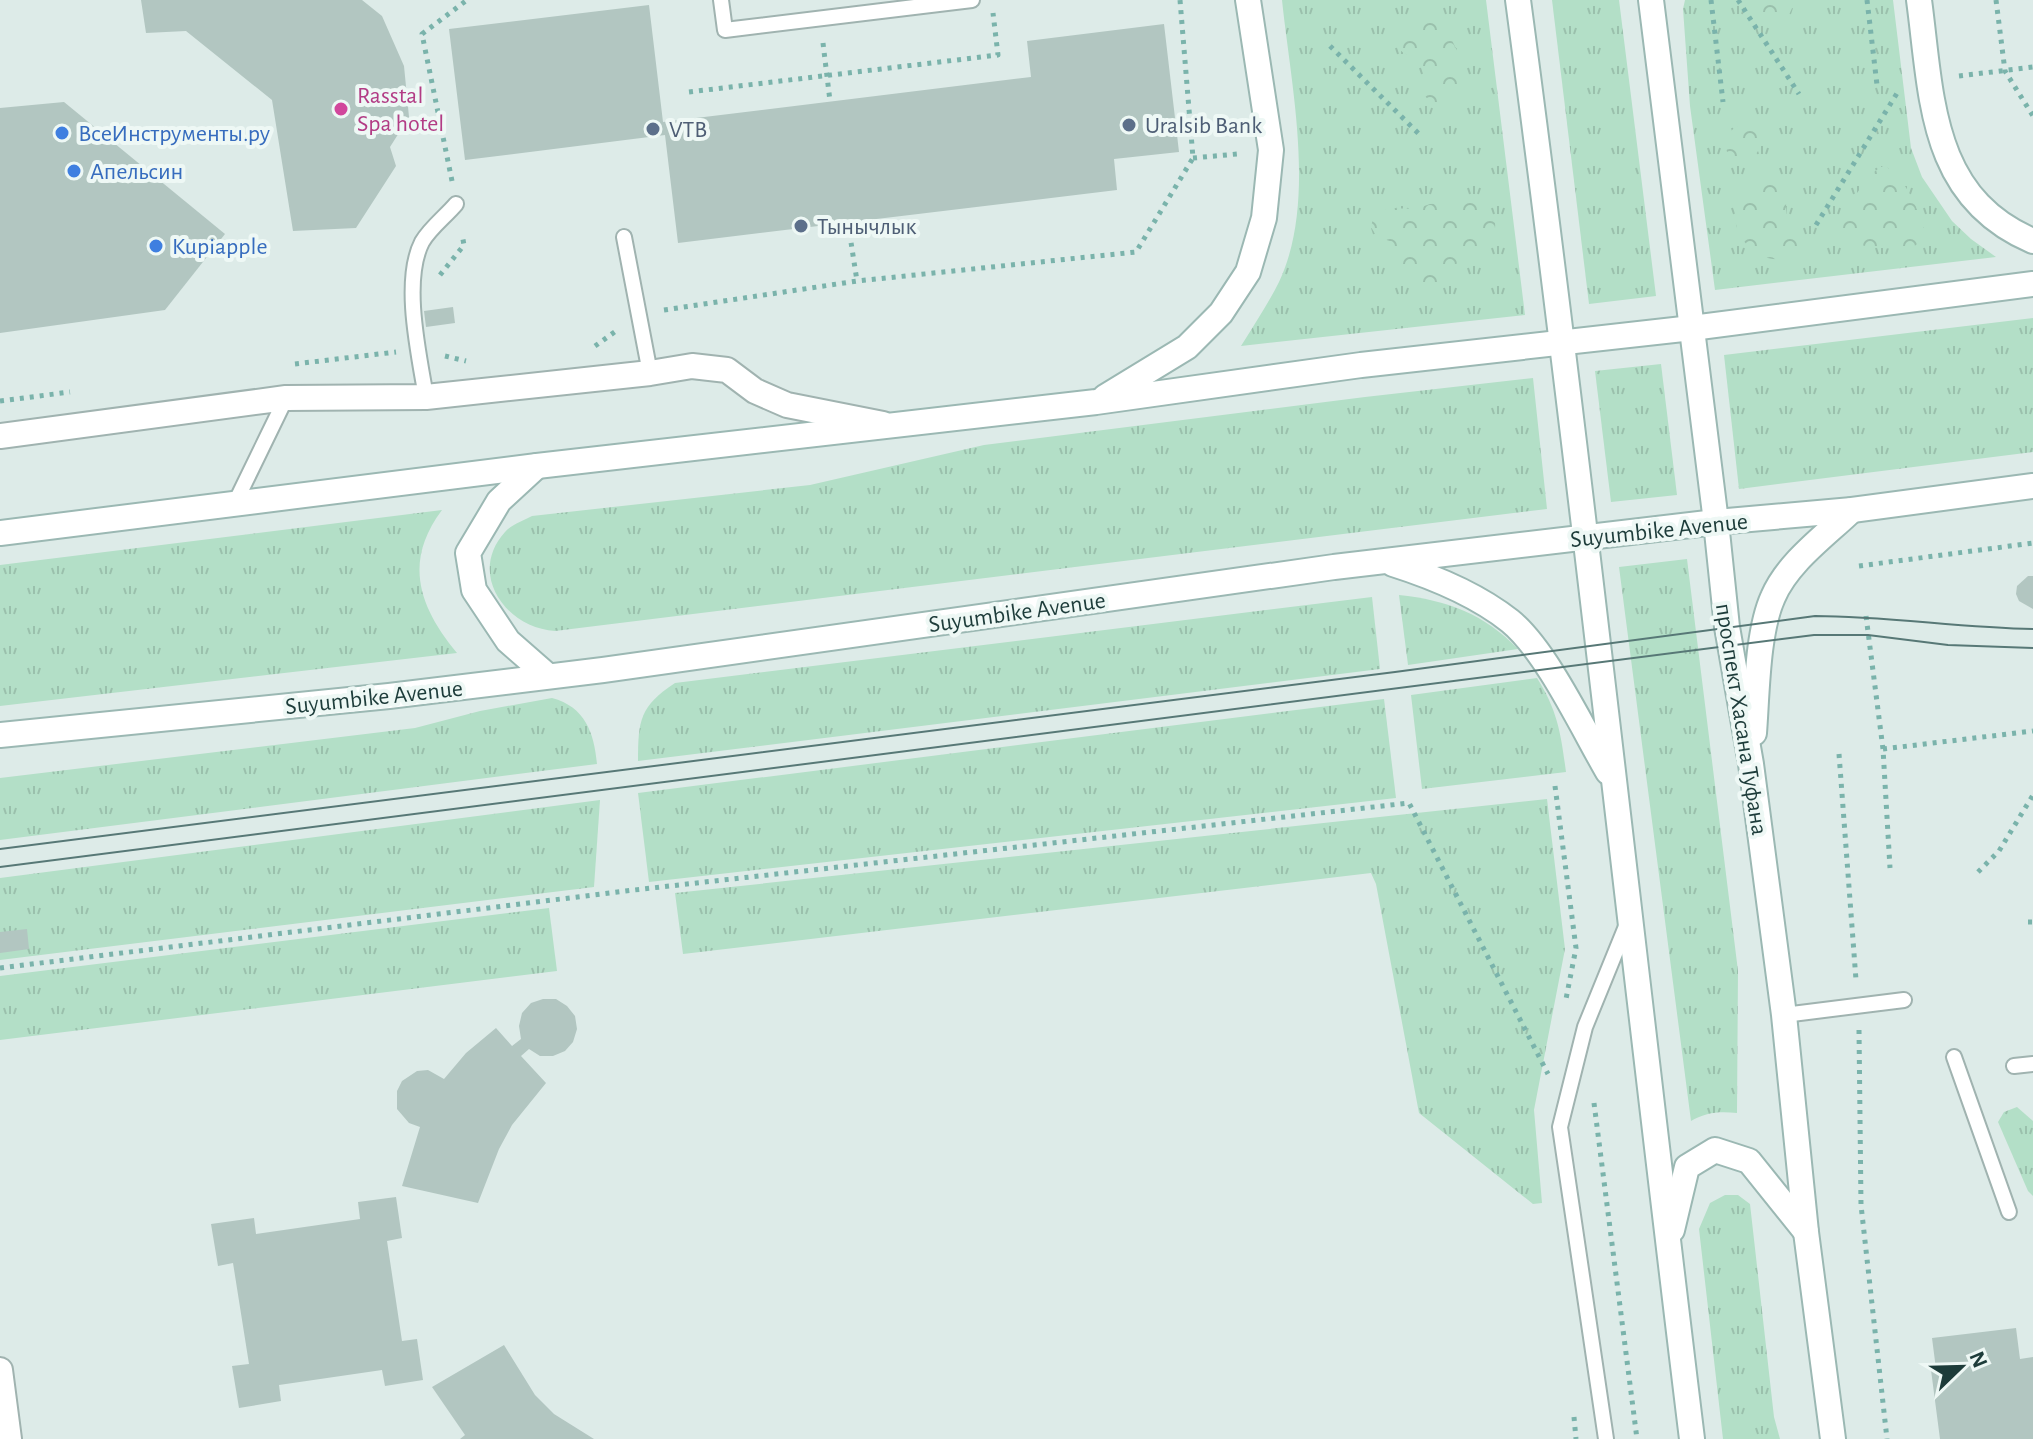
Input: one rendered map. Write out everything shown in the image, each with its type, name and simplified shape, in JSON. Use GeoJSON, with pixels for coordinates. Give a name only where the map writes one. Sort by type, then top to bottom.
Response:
{"type":"FeatureCollection","features":[{"type":"Feature","properties":{"kind":"main road"},"geometry":{"type":"LineString","coordinates":[[1096,402],[1187,347],[1221,313],[1248,272],[1264,218],[1271,150],[1248,0]]}},
{"type":"Feature","properties":{"kind":"main road"},"geometry":{"type":"LineString","coordinates":[[1518,0],[1586,538],[1692,1439]]}},
{"type":"Feature","properties":{"kind":"main road","name":"проспект Хасана Туфана"},"geometry":{"type":"LineString","coordinates":[[1651,0],[1727,627],[1751,764],[1784,1015],[1806,1232],[1833,1439]]}},
{"type":"Feature","properties":{"kind":"main road"},"geometry":{"type":"LineString","coordinates":[[1919,0],[1936,118],[1945,153],[1962,187],[1994,219],[2033,241]]}},
{"type":"Feature","properties":{"kind":"main road"},"geometry":{"type":"LineString","coordinates":[[0,533],[537,466],[1096,402],[1361,365],[1692,328],[2033,284]]}},
{"type":"Feature","properties":{"kind":"main road"},"geometry":{"type":"LineString","coordinates":[[0,436],[286,398],[426,397],[692,366],[727,370],[755,391],[787,405],[893,426]]}},
{"type":"Feature","properties":{"kind":"main road"},"geometry":{"type":"LineString","coordinates":[[537,466],[499,501],[468,553],[474,590],[508,641],[548,676]]}},
{"type":"Feature","properties":{"kind":"main road","name":"Suyumbike Avenue"},"geometry":{"type":"LineString","coordinates":[[0,735],[389,696],[1383,561],[1716,522],[1852,510],[2033,486]]}},
{"type":"Feature","properties":{"kind":"main road"},"geometry":{"type":"LineString","coordinates":[[1751,764],[1762,642],[1772,598],[1801,558],[1852,510]]}},
{"type":"Feature","properties":{"kind":"main road"},"geometry":{"type":"LineString","coordinates":[[1383,561],[1462,592],[1511,622],[1539,653],[1613,779]]}},
{"type":"Feature","properties":{"kind":"main road"},"geometry":{"type":"LineString","coordinates":[[1668,1247],[1687,1167],[1715,1150],[1749,1161],[1806,1232]]}},
{"type":"Feature","properties":{"kind":"main road"},"geometry":{"type":"LineString","coordinates":[[0,1370],[9,1439]]}},
{"type":"Feature","properties":{"kind":"lane"},"geometry":{"type":"LineString","coordinates":[[721,0],[725,30],[972,0]]}},
{"type":"Feature","properties":{"kind":"lane"},"geometry":{"type":"LineString","coordinates":[[426,397],[412,279],[415,259],[424,239],[456,204]]}},
{"type":"Feature","properties":{"kind":"lane"},"geometry":{"type":"LineString","coordinates":[[624,237],[650,373]]}},
{"type":"Feature","properties":{"kind":"lane"},"geometry":{"type":"LineString","coordinates":[[234,505],[286,398]]}},
{"type":"Feature","properties":{"kind":"lane"},"geometry":{"type":"LineString","coordinates":[[1606,1439],[1560,1127],[1585,1027],[1630,916]]}},
{"type":"Feature","properties":{"kind":"lane"},"geometry":{"type":"LineString","coordinates":[[1784,1015],[1904,1000]]}},
{"type":"Feature","properties":{"kind":"lane"},"geometry":{"type":"LineString","coordinates":[[1954,1057],[2009,1212]]}},
{"type":"Feature","properties":{"kind":"lane"},"geometry":{"type":"LineString","coordinates":[[2014,1066],[2033,1064]]}},
{"type":"Feature","properties":{"kind":"path"},"geometry":{"type":"LineString","coordinates":[[415,306],[464,245],[422,34],[467,0]]}},
{"type":"Feature","properties":{"kind":"path"},"geometry":{"type":"LineString","coordinates":[[689,92],[998,55],[991,0]]}},
{"type":"Feature","properties":{"kind":"path"},"geometry":{"type":"LineString","coordinates":[[1180,0],[1193,158],[1237,154]]}},
{"type":"Feature","properties":{"kind":"path"},"geometry":{"type":"LineString","coordinates":[[1711,0],[1723,102]]}},
{"type":"Feature","properties":{"kind":"path"},"geometry":{"type":"LineString","coordinates":[[1738,0],[1799,94]]}},
{"type":"Feature","properties":{"kind":"path"},"geometry":{"type":"LineString","coordinates":[[1867,0],[1877,85]]}},
{"type":"Feature","properties":{"kind":"path"},"geometry":{"type":"LineString","coordinates":[[1996,0],[2005,71],[2033,116]]}},
{"type":"Feature","properties":{"kind":"path"},"geometry":{"type":"LineString","coordinates":[[820,18],[830,101]]}},
{"type":"Feature","properties":{"kind":"path"},"geometry":{"type":"LineString","coordinates":[[1330,46],[1419,134]]}},
{"type":"Feature","properties":{"kind":"path"},"geometry":{"type":"LineString","coordinates":[[1954,76],[2033,67]]}},
{"type":"Feature","properties":{"kind":"path"},"geometry":{"type":"LineString","coordinates":[[1816,225],[1903,82]]}},
{"type":"Feature","properties":{"kind":"path"},"geometry":{"type":"LineString","coordinates":[[848,223],[857,281]]}},
{"type":"Feature","properties":{"kind":"path"},"geometry":{"type":"LineString","coordinates":[[1859,566],[2033,543]]}},
{"type":"Feature","properties":{"kind":"path"},"geometry":{"type":"LineString","coordinates":[[1866,616],[1883,749],[1890,868]]}},
{"type":"Feature","properties":{"kind":"path"},"geometry":{"type":"LineString","coordinates":[[1883,749],[2033,731]]}},
{"type":"Feature","properties":{"kind":"path"},"geometry":{"type":"LineString","coordinates":[[1839,754],[1858,1006],[1861,1205],[1887,1439]]}},
{"type":"Feature","properties":{"kind":"path"},"geometry":{"type":"LineString","coordinates":[[1978,872],[1999,851],[2033,795]]}},
{"type":"Feature","properties":{"kind":"path"},"geometry":{"type":"LineString","coordinates":[[0,968],[618,892],[1409,803],[1550,1078]]}},
{"type":"Feature","properties":{"kind":"path"},"geometry":{"type":"LineString","coordinates":[[1576,948],[1585,1027]]}},
{"type":"Feature","properties":{"kind":"path"},"geometry":{"type":"LineString","coordinates":[[1593,1090],[1637,1439]]}},
{"type":"Feature","properties":{"kind":"green space"},"geometry":{"type":"Polygon","coordinates":[[[1282,0],[1486,0],[1525,315],[1241,346],[1279,282],[1297,216],[1298,143],[1282,0]]]}},
{"type":"Feature","properties":{"kind":"green space"},"geometry":{"type":"Polygon","coordinates":[[[1552,0],[1619,0],[1656,296],[1589,304],[1552,0]]]}},
{"type":"Feature","properties":{"kind":"green space"},"geometry":{"type":"Polygon","coordinates":[[[1685,0],[1893,0],[1911,148],[1922,177],[1952,221],[1996,257],[1715,290],[1690,106],[1683,9],[1685,0]]]}},
{"type":"Feature","properties":{"kind":"green space"},"geometry":{"type":"Polygon","coordinates":[[[1750,0],[1792,0],[1793,6],[1788,17],[1776,21],[1760,16],[1750,0]]]}},
{"type":"Feature","properties":{"kind":"green space"},"geometry":{"type":"Polygon","coordinates":[[[1431,19],[1440,25],[1457,51],[1469,90],[1453,102],[1440,105],[1429,100],[1422,88],[1424,67],[1400,50],[1401,33],[1406,22],[1431,19]]]}},
{"type":"Feature","properties":{"kind":"green space"},"geometry":{"type":"Polygon","coordinates":[[[1748,118],[1758,122],[1762,137],[1760,148],[1752,157],[1739,163],[1728,157],[1725,142],[1732,130],[1748,118]]]}},
{"type":"Feature","properties":{"kind":"green space"},"geometry":{"type":"Polygon","coordinates":[[[1883,166],[1904,184],[1923,226],[1925,234],[1910,248],[1868,246],[1856,243],[1844,232],[1842,224],[1849,205],[1868,178],[1883,166]]]}},
{"type":"Feature","properties":{"kind":"green space"},"geometry":{"type":"Polygon","coordinates":[[[1770,173],[1786,189],[1789,223],[1799,241],[1799,253],[1785,259],[1771,259],[1748,246],[1736,222],[1735,208],[1742,191],[1757,175],[1770,173]]]}},
{"type":"Feature","properties":{"kind":"green space"},"geometry":{"type":"Polygon","coordinates":[[[1473,201],[1493,216],[1495,231],[1492,238],[1479,252],[1461,259],[1446,277],[1437,282],[1418,284],[1405,278],[1398,265],[1393,242],[1377,237],[1371,227],[1374,214],[1390,208],[1416,209],[1430,204],[1473,201]]]}},
{"type":"Feature","properties":{"kind":"green space"},"geometry":{"type":"Polygon","coordinates":[[[2033,318],[2033,452],[1739,489],[1724,355],[2033,318]]]}},
{"type":"Feature","properties":{"kind":"green space"},"geometry":{"type":"Polygon","coordinates":[[[1661,364],[1677,495],[1611,502],[1595,371],[1661,364]]]}},
{"type":"Feature","properties":{"kind":"green space"},"geometry":{"type":"Polygon","coordinates":[[[1533,378],[1547,509],[555,631],[537,628],[521,620],[497,596],[491,581],[490,565],[494,548],[508,529],[532,516],[810,485],[984,445],[1533,378]]]}},
{"type":"Feature","properties":{"kind":"green space"},"geometry":{"type":"Polygon","coordinates":[[[442,510],[423,548],[421,584],[433,619],[457,653],[0,706],[0,565],[442,510]]]}},
{"type":"Feature","properties":{"kind":"green space"},"geometry":{"type":"Polygon","coordinates":[[[1687,559],[1738,971],[1737,1113],[1713,1113],[1691,1121],[1619,567],[1687,559]]]}},
{"type":"Feature","properties":{"kind":"green space"},"geometry":{"type":"Polygon","coordinates":[[[1399,595],[1464,611],[1492,626],[1518,649],[1408,665],[1399,595]]]}},
{"type":"Feature","properties":{"kind":"green space"},"geometry":{"type":"Polygon","coordinates":[[[1372,597],[1380,669],[638,761],[643,715],[654,699],[675,683],[1372,597]]]}},
{"type":"Feature","properties":{"kind":"green space"},"geometry":{"type":"Polygon","coordinates":[[[1537,678],[1558,724],[1566,772],[1422,789],[1411,695],[1537,678]]]}},
{"type":"Feature","properties":{"kind":"green space"},"geometry":{"type":"Polygon","coordinates":[[[552,698],[573,708],[586,722],[597,764],[0,840],[0,778],[415,728],[480,711],[552,698]]]}},
{"type":"Feature","properties":{"kind":"green space"},"geometry":{"type":"Polygon","coordinates":[[[1384,699],[1396,798],[649,882],[638,793],[1384,699]]]}},
{"type":"Feature","properties":{"kind":"green space"},"geometry":{"type":"Polygon","coordinates":[[[1547,799],[1565,949],[1534,1110],[1542,1203],[1533,1204],[1419,1113],[1376,884],[1371,873],[683,954],[675,893],[1547,799]]]}},
{"type":"Feature","properties":{"kind":"green space"},"geometry":{"type":"Polygon","coordinates":[[[600,800],[594,887],[0,960],[0,878],[600,800]]]}},
{"type":"Feature","properties":{"kind":"green space"},"geometry":{"type":"Polygon","coordinates":[[[549,908],[557,971],[0,1040],[0,976],[549,908]]]}},
{"type":"Feature","properties":{"kind":"green space"},"geometry":{"type":"Polygon","coordinates":[[[2017,1107],[2033,1121],[2033,1196],[1998,1122],[2004,1112],[2017,1107]]]}},
{"type":"Feature","properties":{"kind":"green space"},"geometry":{"type":"Polygon","coordinates":[[[1725,1195],[1738,1195],[1750,1204],[1774,1417],[1780,1439],[1723,1439],[1699,1229],[1710,1203],[1725,1195]]]}},
{"type":"Feature","properties":{"kind":"building","name":"Rasstal Spa hotel"},"geometry":{"type":"Polygon","coordinates":[[[141,0],[362,0],[382,16],[404,66],[409,117],[390,147],[396,166],[356,228],[293,231],[272,100],[186,31],[146,33],[141,0]]]}},
{"type":"Feature","properties":{"kind":"building"},"geometry":{"type":"Polygon","coordinates":[[[649,5],[663,122],[1031,77],[1027,41],[1164,24],[1179,152],[1114,159],[1117,190],[678,243],[665,135],[465,160],[449,29],[649,5]]]}},
{"type":"Feature","properties":{"kind":"building","name":"Апельсин"},"geometry":{"type":"Polygon","coordinates":[[[64,102],[225,234],[165,310],[0,333],[0,108],[64,102]]]}},
{"type":"Feature","properties":{"kind":"building"},"geometry":{"type":"Polygon","coordinates":[[[453,307],[455,323],[426,327],[424,311],[453,307]]]}},
{"type":"Feature","properties":{"kind":"building"},"geometry":{"type":"Polygon","coordinates":[[[2028,576],[2033,576],[2033,609],[2019,601],[2016,594],[2017,586],[2028,576]]]}},
{"type":"Feature","properties":{"kind":"building"},"geometry":{"type":"Polygon","coordinates":[[[27,929],[29,949],[0,953],[0,932],[27,929]]]}},
{"type":"Feature","properties":{"kind":"building"},"geometry":{"type":"Polygon","coordinates":[[[556,999],[575,1016],[577,1029],[573,1042],[565,1051],[553,1056],[540,1056],[529,1049],[521,1056],[546,1083],[512,1125],[478,1203],[402,1186],[420,1127],[409,1123],[397,1109],[397,1091],[402,1081],[417,1071],[428,1070],[444,1079],[466,1053],[496,1028],[512,1046],[521,1039],[519,1026],[522,1013],[531,1003],[556,999]]]}},
{"type":"Feature","properties":{"kind":"building"},"geometry":{"type":"Polygon","coordinates":[[[396,1197],[402,1238],[387,1241],[402,1341],[417,1339],[423,1380],[385,1386],[382,1370],[279,1385],[281,1401],[239,1408],[232,1366],[249,1364],[233,1263],[218,1266],[211,1224],[254,1218],[256,1234],[360,1219],[358,1202],[396,1197]]]}},
{"type":"Feature","properties":{"kind":"building"},"geometry":{"type":"Polygon","coordinates":[[[2016,1328],[2020,1359],[2033,1357],[2033,1439],[1940,1439],[1931,1370],[1936,1369],[1932,1338],[2016,1328]]]}},
{"type":"Feature","properties":{"kind":"building"},"geometry":{"type":"Polygon","coordinates":[[[504,1345],[535,1395],[554,1414],[594,1439],[460,1439],[465,1435],[432,1387],[504,1345]]]}},
{"type":"Feature","properties":{"kind":"tram line"},"geometry":{"type":"LineString","coordinates":[[0,849],[1815,616],[2033,629]]}},
{"type":"Feature","properties":{"kind":"tram line"},"geometry":{"type":"LineString","coordinates":[[0,867],[1814,635],[1868,635],[1948,645],[2033,648]]}},
{"type":"Feature","properties":{"kind":"place","name":"Rasstal Spa hotel"},"geometry":{"type":"Point","coordinates":[341,109]}},
{"type":"Feature","properties":{"kind":"place","name":"Uralsib Bank"},"geometry":{"type":"Point","coordinates":[1129,125]}},
{"type":"Feature","properties":{"kind":"place","name":"VTB"},"geometry":{"type":"Point","coordinates":[653,129]}},
{"type":"Feature","properties":{"kind":"place","name":"ВсеИнструменты.ру"},"geometry":{"type":"Point","coordinates":[62,133]}},
{"type":"Feature","properties":{"kind":"place","name":"Апельсин"},"geometry":{"type":"Point","coordinates":[74,171]}},
{"type":"Feature","properties":{"kind":"place","name":"Тынычлык"},"geometry":{"type":"Point","coordinates":[801,226]}},
{"type":"Feature","properties":{"kind":"place","name":"Kupiapple"},"geometry":{"type":"Point","coordinates":[156,246]}}]}
